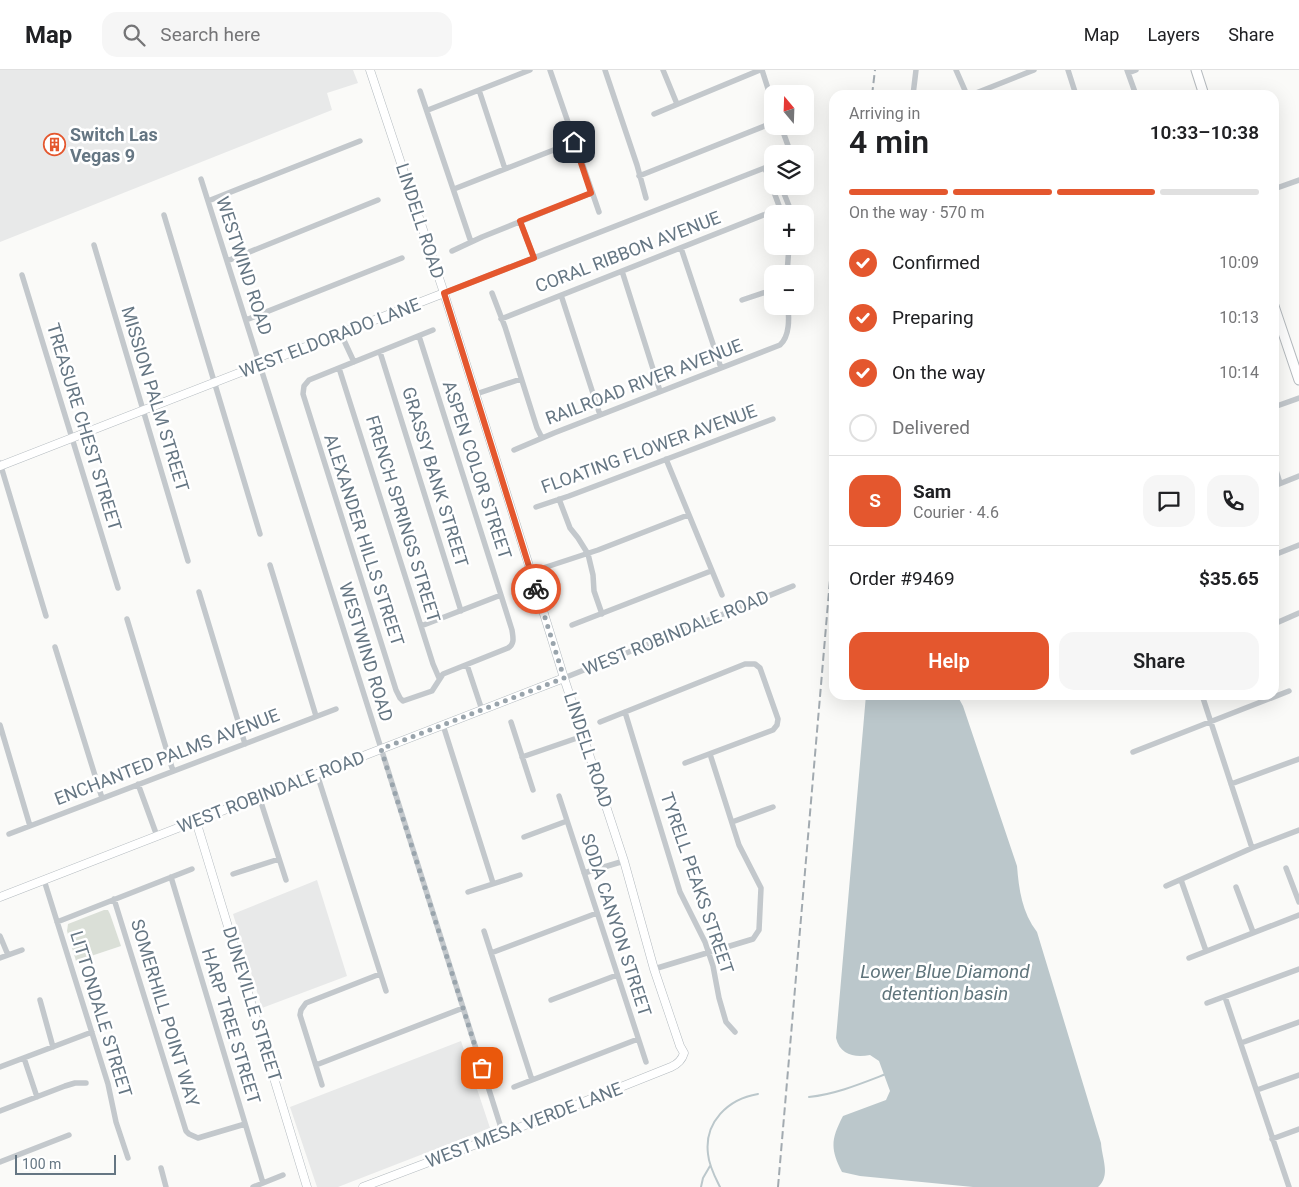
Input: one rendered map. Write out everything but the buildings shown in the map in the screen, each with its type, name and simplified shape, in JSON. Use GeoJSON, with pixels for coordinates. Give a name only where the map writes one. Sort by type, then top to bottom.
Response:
{"type":"FeatureCollection","features":[{"type":"Feature","properties":{"kind":"main road"},"geometry":{"type":"LineString","coordinates":[[1196,70],[1202,90]]}},
{"type":"Feature","properties":{"kind":"main road"},"geometry":{"type":"LineString","coordinates":[[1279,321],[1299,380]]}},
{"type":"Feature","properties":{"kind":"street","name":"LINDELL ROAD"},"geometry":{"type":"LineString","coordinates":[[370,70],[444,293],[530,572],[624,861],[654,969],[684,1053],[683,1058]]}},
{"type":"Feature","properties":{"kind":"street"},"geometry":{"type":"LineString","coordinates":[[428,110],[530,70]]}},
{"type":"Feature","properties":{"kind":"street"},"geometry":{"type":"LineString","coordinates":[[550,70],[598,212]]}},
{"type":"Feature","properties":{"kind":"street"},"geometry":{"type":"LineString","coordinates":[[605,70],[646,198]]}},
{"type":"Feature","properties":{"kind":"street"},"geometry":{"type":"LineString","coordinates":[[664,70],[677,104]]}},
{"type":"Feature","properties":{"kind":"street"},"geometry":{"type":"LineString","coordinates":[[654,114],[761,70],[766,85]]}},
{"type":"Feature","properties":{"kind":"street"},"geometry":{"type":"LineString","coordinates":[[914,90],[916,70]]}},
{"type":"Feature","properties":{"kind":"street"},"geometry":{"type":"LineString","coordinates":[[956,70],[965,90]]}},
{"type":"Feature","properties":{"kind":"street"},"geometry":{"type":"LineString","coordinates":[[984,90],[1034,70]]}},
{"type":"Feature","properties":{"kind":"street"},"geometry":{"type":"LineString","coordinates":[[1068,70],[1074,90]]}},
{"type":"Feature","properties":{"kind":"street"},"geometry":{"type":"LineString","coordinates":[[1134,90],[1128,71],[1136,70]]}},
{"type":"Feature","properties":{"kind":"street"},"geometry":{"type":"LineString","coordinates":[[479,90],[505,169]]}},
{"type":"Feature","properties":{"kind":"street"},"geometry":{"type":"LineString","coordinates":[[420,91],[471,242]]}},
{"type":"Feature","properties":{"kind":"street"},"geometry":{"type":"LineString","coordinates":[[639,176],[764,126]]}},
{"type":"Feature","properties":{"kind":"street"},"geometry":{"type":"LineString","coordinates":[[208,201],[360,141]]}},
{"type":"Feature","properties":{"kind":"street"},"geometry":{"type":"LineString","coordinates":[[454,189],[574,142]]}},
{"type":"Feature","properties":{"kind":"street","name":"WEST ELDORADO LANE"},"geometry":{"type":"LineString","coordinates":[[0,465],[764,168]]}},
{"type":"Feature","properties":{"kind":"street","name":"WESTWIND ROAD"},"geometry":{"type":"LineString","coordinates":[[201,179],[503,1134]]}},
{"type":"Feature","properties":{"kind":"street"},"geometry":{"type":"LineString","coordinates":[[1279,187],[1299,180]]}},
{"type":"Feature","properties":{"kind":"street"},"geometry":{"type":"LineString","coordinates":[[452,251],[520,221],[591,193]]}},
{"type":"Feature","properties":{"kind":"street"},"geometry":{"type":"LineString","coordinates":[[227,261],[378,200]]}},
{"type":"Feature","properties":{"kind":"street"},"geometry":{"type":"LineString","coordinates":[[164,215],[260,534]]}},
{"type":"Feature","properties":{"kind":"street","name":"CORAL RIBBON AVENUE"},"geometry":{"type":"LineString","coordinates":[[501,319],[764,215]]}},
{"type":"Feature","properties":{"kind":"street"},"geometry":{"type":"LineString","coordinates":[[520,221],[534,258]]}},
{"type":"Feature","properties":{"kind":"street","name":"MISSION PALM STREET"},"geometry":{"type":"LineString","coordinates":[[94,245],[188,561]]}},
{"type":"Feature","properties":{"kind":"street"},"geometry":{"type":"LineString","coordinates":[[682,248],[720,368]]}},
{"type":"Feature","properties":{"kind":"street"},"geometry":{"type":"LineString","coordinates":[[246,320],[402,258]]}},
{"type":"Feature","properties":{"kind":"street"},"geometry":{"type":"LineString","coordinates":[[622,271],[660,392]]}},
{"type":"Feature","properties":{"kind":"street","name":"TREASURE CHEST STREET"},"geometry":{"type":"LineString","coordinates":[[22,275],[118,588]]}},
{"type":"Feature","properties":{"kind":"street"},"geometry":{"type":"LineString","coordinates":[[492,293],[542,438]]}},
{"type":"Feature","properties":{"kind":"street"},"geometry":{"type":"LineString","coordinates":[[742,300],[764,293]]}},
{"type":"Feature","properties":{"kind":"street"},"geometry":{"type":"LineString","coordinates":[[561,295],[600,414]]}},
{"type":"Feature","properties":{"kind":"street","name":"RAILROAD RIVER AVENUE"},"geometry":{"type":"LineString","coordinates":[[514,450],[600,414],[780,345],[784,341],[788,330],[788,315]]}},
{"type":"Feature","properties":{"kind":"street"},"geometry":{"type":"LineString","coordinates":[[339,368],[433,330]]}},
{"type":"Feature","properties":{"kind":"street"},"geometry":{"type":"LineString","coordinates":[[341,334],[354,362]]}},
{"type":"Feature","properties":{"kind":"street","name":"ASPEN COLOR STREET"},"geometry":{"type":"LineString","coordinates":[[419,336],[512,630],[513,642],[511,646],[467,664]]}},
{"type":"Feature","properties":{"kind":"street","name":"GRASSY BANK STREET"},"geometry":{"type":"LineString","coordinates":[[380,352],[461,611]]}},
{"type":"Feature","properties":{"kind":"street","name":"ALEXANDER HILLS STREET"},"geometry":{"type":"LineString","coordinates":[[339,368],[309,380],[304,386],[303,394],[344,529],[396,690],[403,700],[432,691],[439,678]]}},
{"type":"Feature","properties":{"kind":"street","name":"FRENCH SPRINGS STREET"},"geometry":{"type":"LineString","coordinates":[[339,368],[439,678]]}},
{"type":"Feature","properties":{"kind":"street"},"geometry":{"type":"LineString","coordinates":[[476,394],[521,379]]}},
{"type":"Feature","properties":{"kind":"street"},"geometry":{"type":"LineString","coordinates":[[1279,404],[1299,398]]}},
{"type":"Feature","properties":{"kind":"street","name":"FLOATING FLOWER AVENUE"},"geometry":{"type":"LineString","coordinates":[[536,507],[773,418]]}},
{"type":"Feature","properties":{"kind":"street"},"geometry":{"type":"LineString","coordinates":[[666,459],[722,595]]}},
{"type":"Feature","properties":{"kind":"street"},"geometry":{"type":"LineString","coordinates":[[0,465],[46,616]]}},
{"type":"Feature","properties":{"kind":"street"},"geometry":{"type":"LineString","coordinates":[[1279,481],[1280,484],[1299,476]]}},
{"type":"Feature","properties":{"kind":"street"},"geometry":{"type":"LineString","coordinates":[[559,499],[570,528],[588,554],[593,575],[594,591],[602,614]]}},
{"type":"Feature","properties":{"kind":"street"},"geometry":{"type":"LineString","coordinates":[[530,572],[588,554],[688,515]]}},
{"type":"Feature","properties":{"kind":"street"},"geometry":{"type":"LineString","coordinates":[[1279,553],[1299,545]]}},
{"type":"Feature","properties":{"kind":"street"},"geometry":{"type":"LineString","coordinates":[[270,565],[316,716]]}},
{"type":"Feature","properties":{"kind":"street"},"geometry":{"type":"LineString","coordinates":[[572,625],[711,571]]}},
{"type":"Feature","properties":{"kind":"street","name":"WEST ROBINDALE ROAD"},"geometry":{"type":"LineString","coordinates":[[0,897],[564,678],[793,586]]}},
{"type":"Feature","properties":{"kind":"street"},"geometry":{"type":"LineString","coordinates":[[199,592],[245,744]]}},
{"type":"Feature","properties":{"kind":"street"},"geometry":{"type":"LineString","coordinates":[[421,626],[501,596]]}},
{"type":"Feature","properties":{"kind":"street"},"geometry":{"type":"LineString","coordinates":[[1279,622],[1299,614]]}},
{"type":"Feature","properties":{"kind":"street"},"geometry":{"type":"LineString","coordinates":[[127,619],[173,771]]}},
{"type":"Feature","properties":{"kind":"street"},"geometry":{"type":"LineString","coordinates":[[55,647],[102,798]]}},
{"type":"Feature","properties":{"kind":"street"},"geometry":{"type":"LineString","coordinates":[[439,678],[443,674],[467,664],[482,710]]}},
{"type":"Feature","properties":{"kind":"street"},"geometry":{"type":"LineString","coordinates":[[600,722],[746,664],[755,664],[760,668],[778,719],[777,725],[773,730],[685,763]]}},
{"type":"Feature","properties":{"kind":"street"},"geometry":{"type":"LineString","coordinates":[[1279,695],[1289,691]]}},
{"type":"Feature","properties":{"kind":"street"},"geometry":{"type":"LineString","coordinates":[[1204,700],[1252,848]]}},
{"type":"Feature","properties":{"kind":"street"},"geometry":{"type":"LineString","coordinates":[[1133,752],[1265,700]]}},
{"type":"Feature","properties":{"kind":"street","name":"ENCHANTED PALMS AVENUE"},"geometry":{"type":"LineString","coordinates":[[9,834],[336,709]]}},
{"type":"Feature","properties":{"kind":"street","name":"TYRELL PEAKS STREET"},"geometry":{"type":"LineString","coordinates":[[625,712],[680,892],[701,933],[713,966],[726,1022],[735,1032]]}},
{"type":"Feature","properties":{"kind":"street"},"geometry":{"type":"LineString","coordinates":[[511,722],[533,790]]}},
{"type":"Feature","properties":{"kind":"street"},"geometry":{"type":"LineString","coordinates":[[0,725],[30,826]]}},
{"type":"Feature","properties":{"kind":"street"},"geometry":{"type":"LineString","coordinates":[[443,725],[493,883]]}},
{"type":"Feature","properties":{"kind":"street"},"geometry":{"type":"LineString","coordinates":[[522,757],[583,736]]}},
{"type":"Feature","properties":{"kind":"street"},"geometry":{"type":"LineString","coordinates":[[654,969],[752,939],[759,930],[761,888],[743,854],[710,754]]}},
{"type":"Feature","properties":{"kind":"street"},"geometry":{"type":"LineString","coordinates":[[1232,784],[1299,759]]}},
{"type":"Feature","properties":{"kind":"street"},"geometry":{"type":"LineString","coordinates":[[317,774],[386,990]]}},
{"type":"Feature","properties":{"kind":"street"},"geometry":{"type":"LineString","coordinates":[[138,784],[156,836]]}},
{"type":"Feature","properties":{"kind":"street"},"geometry":{"type":"LineString","coordinates":[[259,796],[286,880]]}},
{"type":"Feature","properties":{"kind":"street","name":"SODA CANYON STREET"},"geometry":{"type":"LineString","coordinates":[[559,796],[646,1062]]}},
{"type":"Feature","properties":{"kind":"street"},"geometry":{"type":"LineString","coordinates":[[732,822],[773,807]]}},
{"type":"Feature","properties":{"kind":"street","name":"DUNEVILLE STREET"},"geometry":{"type":"LineString","coordinates":[[196,821],[307,1187]]}},
{"type":"Feature","properties":{"kind":"street"},"geometry":{"type":"LineString","coordinates":[[524,837],[567,821]]}},
{"type":"Feature","properties":{"kind":"street"},"geometry":{"type":"LineString","coordinates":[[1166,886],[1252,848],[1299,830]]}},
{"type":"Feature","properties":{"kind":"street"},"geometry":{"type":"LineString","coordinates":[[233,874],[279,859]]}},
{"type":"Feature","properties":{"kind":"street"},"geometry":{"type":"LineString","coordinates":[[584,873],[624,861]]}},
{"type":"Feature","properties":{"kind":"street"},"geometry":{"type":"LineString","coordinates":[[57,922],[192,868]]}},
{"type":"Feature","properties":{"kind":"street"},"geometry":{"type":"LineString","coordinates":[[1286,868],[1299,902]]}},
{"type":"Feature","properties":{"kind":"street"},"geometry":{"type":"LineString","coordinates":[[468,892],[520,875]]}},
{"type":"Feature","properties":{"kind":"street","name":"HARP TREE STREET"},"geometry":{"type":"LineString","coordinates":[[171,877],[263,1183]]}},
{"type":"Feature","properties":{"kind":"street","name":"LITTONDALE STREET"},"geometry":{"type":"LineString","coordinates":[[44,880],[108,1084],[116,1122],[128,1158]]}},
{"type":"Feature","properties":{"kind":"street"},"geometry":{"type":"LineString","coordinates":[[1181,880],[1206,951]]}},
{"type":"Feature","properties":{"kind":"street"},"geometry":{"type":"LineString","coordinates":[[1236,886],[1253,932]]}},
{"type":"Feature","properties":{"kind":"street","name":"SOMERHILL POINT WAY"},"geometry":{"type":"LineString","coordinates":[[114,899],[180,1115],[189,1134],[203,1138],[245,1124]]}},
{"type":"Feature","properties":{"kind":"street"},"geometry":{"type":"LineString","coordinates":[[491,953],[597,913]]}},
{"type":"Feature","properties":{"kind":"street"},"geometry":{"type":"LineString","coordinates":[[1189,958],[1299,915]]}},
{"type":"Feature","properties":{"kind":"street"},"geometry":{"type":"LineString","coordinates":[[484,931],[532,1080]]}},
{"type":"Feature","properties":{"kind":"street"},"geometry":{"type":"LineString","coordinates":[[0,936],[8,955]]}},
{"type":"Feature","properties":{"kind":"street"},"geometry":{"type":"LineString","coordinates":[[0,958],[22,950]]}},
{"type":"Feature","properties":{"kind":"street"},"geometry":{"type":"LineString","coordinates":[[1207,1003],[1299,969]]}},
{"type":"Feature","properties":{"kind":"street"},"geometry":{"type":"LineString","coordinates":[[322,1085],[300,1015],[301,1010],[306,1003],[380,974]]}},
{"type":"Feature","properties":{"kind":"street"},"geometry":{"type":"LineString","coordinates":[[551,1000],[617,975]]}},
{"type":"Feature","properties":{"kind":"street"},"geometry":{"type":"LineString","coordinates":[[1225,997],[1289,1187]]}},
{"type":"Feature","properties":{"kind":"street"},"geometry":{"type":"LineString","coordinates":[[40,1000],[53,1047]]}},
{"type":"Feature","properties":{"kind":"street"},"geometry":{"type":"LineString","coordinates":[[316,1065],[463,1008]]}},
{"type":"Feature","properties":{"kind":"street"},"geometry":{"type":"LineString","coordinates":[[1242,1043],[1299,1022]]}},
{"type":"Feature","properties":{"kind":"street"},"geometry":{"type":"LineString","coordinates":[[0,1067],[92,1032]]}},
{"type":"Feature","properties":{"kind":"street"},"geometry":{"type":"LineString","coordinates":[[514,1087],[638,1039]]}},
{"type":"Feature","properties":{"kind":"street"},"geometry":{"type":"LineString","coordinates":[[24,1058],[37,1097]]}},
{"type":"Feature","properties":{"kind":"street","name":"WEST MESA VERDE LANE"},"geometry":{"type":"LineString","coordinates":[[363,1187],[671,1067],[683,1058]]}},
{"type":"Feature","properties":{"kind":"street"},"geometry":{"type":"LineString","coordinates":[[1257,1090],[1299,1075]]}},
{"type":"Feature","properties":{"kind":"street"},"geometry":{"type":"LineString","coordinates":[[0,1111],[75,1083],[86,1083]]}},
{"type":"Feature","properties":{"kind":"street"},"geometry":{"type":"LineString","coordinates":[[1272,1139],[1299,1129]]}},
{"type":"Feature","properties":{"kind":"street"},"geometry":{"type":"LineString","coordinates":[[0,1161],[69,1135]]}},
{"type":"Feature","properties":{"kind":"street"},"geometry":{"type":"LineString","coordinates":[[161,1168],[166,1187]]}},
{"type":"Feature","properties":{"kind":"street"},"geometry":{"type":"LineString","coordinates":[[253,1187],[283,1176]]}},
{"type":"Feature","properties":{"kind":"shaded area"},"geometry":{"type":"Polygon","coordinates":[[[0,70],[353,70],[358,83],[327,93],[332,110],[0,242],[0,70]]]}},
{"type":"Feature","properties":{"kind":"shaded area"},"geometry":{"type":"Polygon","coordinates":[[[317,880],[347,976],[262,1008],[233,914],[317,880]]]}},
{"type":"Feature","properties":{"kind":"shaded area"},"geometry":{"type":"Polygon","coordinates":[[[108,910],[110,914],[121,946],[76,961],[67,931],[68,924],[108,910]]]}},
{"type":"Feature","properties":{"kind":"shaded area"},"geometry":{"type":"Polygon","coordinates":[[[461,1041],[490,1128],[338,1187],[317,1187],[290,1107],[461,1041]]]}},
{"type":"Feature","properties":{"kind":"water","name":"Lower Blue Diamond detention basin"},"geometry":{"type":"Polygon","coordinates":[[[866,700],[960,700],[1017,866],[1022,901],[1028,917],[1037,932],[1101,1143],[1105,1166],[1102,1182],[1098,1187],[973,1187],[860,1176],[842,1172],[835,1157],[834,1138],[843,1116],[886,1100],[890,1091],[879,1061],[870,1055],[859,1056],[845,1052],[838,1044],[836,1038],[866,700]]]}},
{"type":"Feature","properties":{"kind":"waterway"},"geometry":{"type":"LineString","coordinates":[[809,1097],[838,1091],[886,1074]]}},
{"type":"Feature","properties":{"kind":"waterway"},"geometry":{"type":"LineString","coordinates":[[720,1187],[712,1171],[709,1158],[708,1142],[714,1122],[720,1114],[737,1101],[758,1094]]}},
{"type":"Feature","properties":{"kind":"waterway"},"geometry":{"type":"LineString","coordinates":[[701,1187],[703,1178],[710,1166]]}},
{"type":"Feature","properties":{"kind":"railway"},"geometry":{"type":"LineString","coordinates":[[873,90],[875,70]]}},
{"type":"Feature","properties":{"kind":"railway"},"geometry":{"type":"LineString","coordinates":[[778,1187],[829,591]]}},
{"type":"Feature","properties":{"kind":"way so far"},"geometry":{"type":"LineString","coordinates":[[482,1068],[381,749],[564,678],[536,589]]}},
{"type":"Feature","properties":{"kind":"place","name":"Switch Las Vegas 9"},"geometry":{"type":"Point","coordinates":[54,145]}},
{"type":"Feature","properties":{"kind":"route"},"geometry":{"type":"LineString","coordinates":[[536,589],[444,293],[534,258],[520,221],[591,193],[574,142]]}}]}
